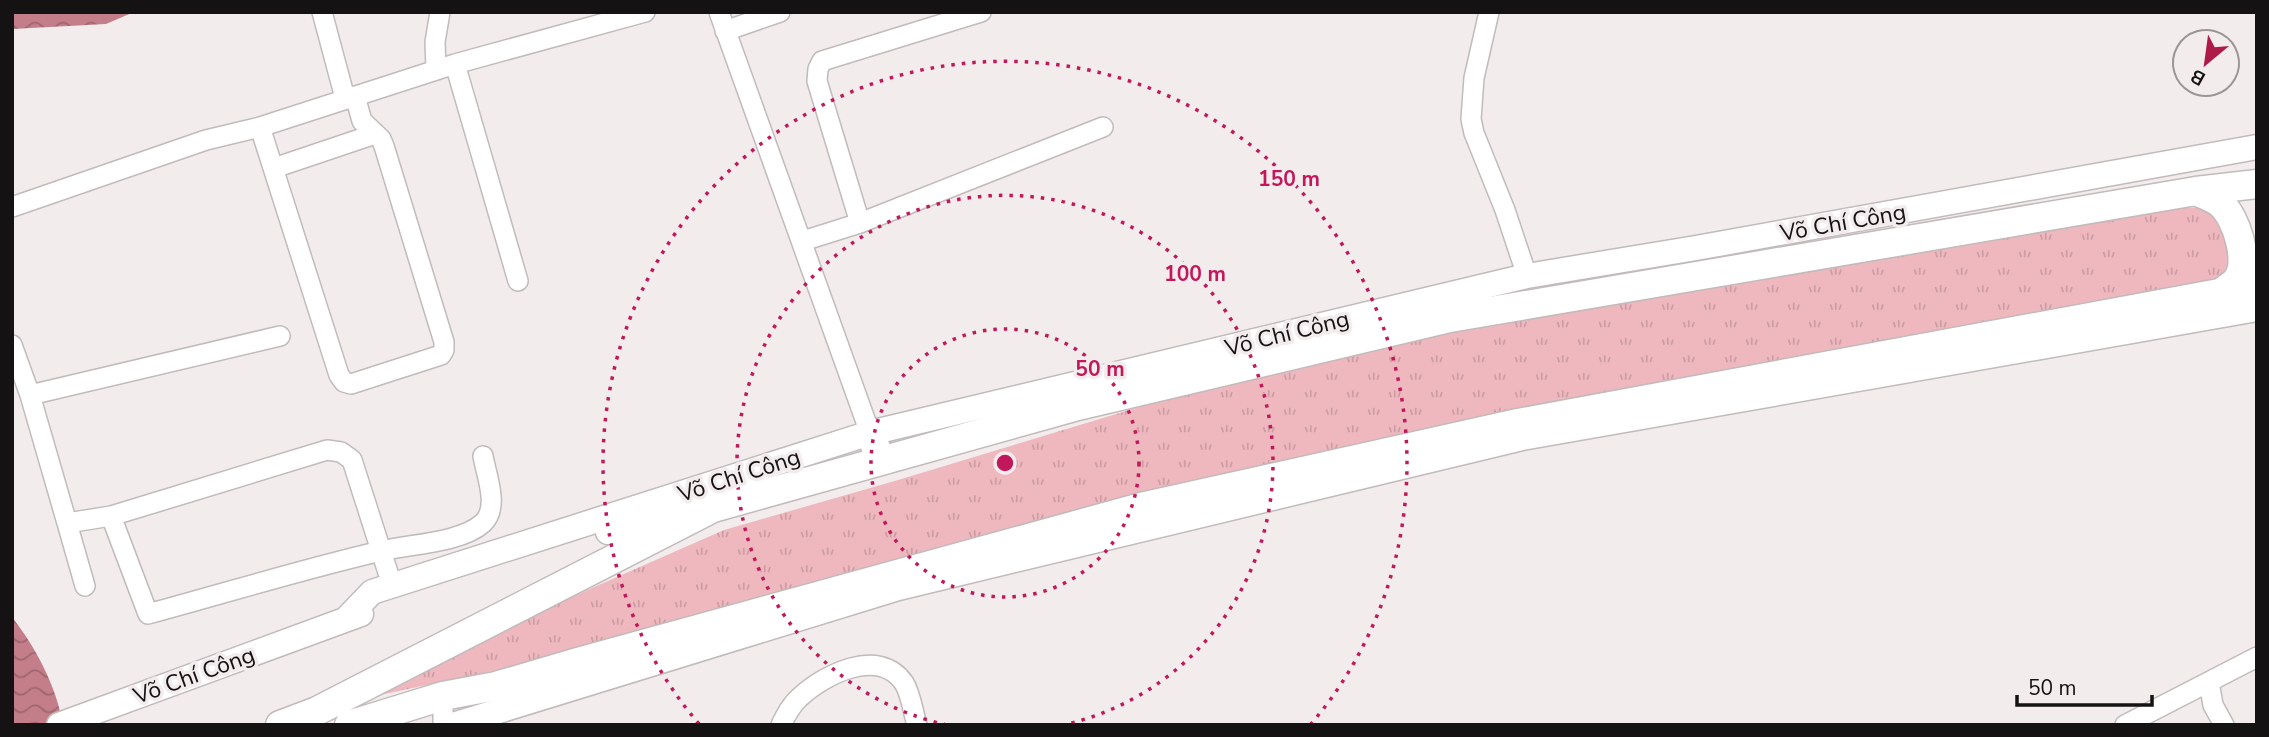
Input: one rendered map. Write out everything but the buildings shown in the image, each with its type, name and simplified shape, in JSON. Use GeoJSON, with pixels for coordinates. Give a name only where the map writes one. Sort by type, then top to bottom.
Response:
{"type":"FeatureCollection","features":[{"type":"Feature","properties":{"kind":"highway","name":"Võ Chí Công"},"geometry":{"type":"LineString","coordinates":[[280,725],[317,711],[713,508],[1074,407],[1450,318],[2196,191],[2257,184]]}},
{"type":"Feature","properties":{"kind":"highway"},"geometry":{"type":"LineString","coordinates":[[2196,191],[2220,204],[2230,213],[2241,246],[2243,265],[2238,278],[2221,293]]}},
{"type":"Feature","properties":{"kind":"highway"},"geometry":{"type":"LineString","coordinates":[[349,725],[443,696],[496,686],[1141,507],[1518,423],[2257,286]]}},
{"type":"Feature","properties":{"kind":"highway"},"geometry":{"type":"LineString","coordinates":[[870,433],[881,461]]}},
{"type":"Feature","properties":{"kind":"main road","name":"Võ Chí Công"},"geometry":{"type":"LineString","coordinates":[[347,618],[372,592],[870,433],[1527,276],[2257,146]]}},
{"type":"Feature","properties":{"kind":"main road"},"geometry":{"type":"LineString","coordinates":[[453,725],[898,589],[1522,438],[2257,309]]}},
{"type":"Feature","properties":{"kind":"main road","name":"Võ Chí Công"},"geometry":{"type":"LineString","coordinates":[[59,725],[347,618],[598,534],[713,508]]}},
{"type":"Feature","properties":{"kind":"street"},"geometry":{"type":"LineString","coordinates":[[260,127],[339,375],[344,382],[351,384],[441,355],[444,342],[384,146],[362,121],[350,97],[322,12]]}},
{"type":"Feature","properties":{"kind":"street"},"geometry":{"type":"LineString","coordinates":[[436,70],[435,42],[440,12]]}},
{"type":"Feature","properties":{"kind":"street"},"geometry":{"type":"LineString","coordinates":[[12,207],[206,140],[260,127],[455,64],[645,12]]}},
{"type":"Feature","properties":{"kind":"street"},"geometry":{"type":"LineString","coordinates":[[780,12],[722,21],[870,433]]}},
{"type":"Feature","properties":{"kind":"street"},"geometry":{"type":"LineString","coordinates":[[860,223],[817,81],[822,61],[919,21],[981,12]]}},
{"type":"Feature","properties":{"kind":"street"},"geometry":{"type":"LineString","coordinates":[[1489,12],[1474,78],[1471,119],[1474,133],[1506,210],[1527,276]]}},
{"type":"Feature","properties":{"kind":"street"},"geometry":{"type":"LineString","coordinates":[[455,64],[518,281]]}},
{"type":"Feature","properties":{"kind":"street"},"geometry":{"type":"LineString","coordinates":[[803,241],[860,223],[1103,127]]}},
{"type":"Feature","properties":{"kind":"street"},"geometry":{"type":"LineString","coordinates":[[274,168],[375,134]]}},
{"type":"Feature","properties":{"kind":"street"},"geometry":{"type":"LineString","coordinates":[[30,395],[280,336]]}},
{"type":"Feature","properties":{"kind":"street"},"geometry":{"type":"LineString","coordinates":[[12,345],[30,395],[85,586]]}},
{"type":"Feature","properties":{"kind":"street"},"geometry":{"type":"LineString","coordinates":[[67,523],[111,516],[327,450],[341,452],[352,460],[392,585]]}},
{"type":"Feature","properties":{"kind":"street"},"geometry":{"type":"LineString","coordinates":[[111,516],[148,614],[380,551],[463,535],[484,522],[492,502],[483,456]]}},
{"type":"Feature","properties":{"kind":"street"},"geometry":{"type":"LineString","coordinates":[[2125,725],[2257,657]]}},
{"type":"Feature","properties":{"kind":"street"},"geometry":{"type":"LineString","coordinates":[[781,725],[797,699],[820,680],[852,667],[878,666],[904,684],[917,725]]}},
{"type":"Feature","properties":{"kind":"street"},"geometry":{"type":"LineString","coordinates":[[2208,682],[2213,705],[2224,725]]}},
{"type":"Feature","properties":{"kind":"street"},"geometry":{"type":"LineString","coordinates":[[443,696],[443,725]]}},
{"type":"Feature","properties":{"kind":"green space"},"geometry":{"type":"Polygon","coordinates":[[[2209,207],[2218,216],[2228,234],[2228,263],[2222,286],[1624,388],[1519,409],[632,641],[380,695],[560,602],[724,530],[1252,373],[1491,318],[2141,210],[2209,207]]]}},
{"type":"Feature","properties":{"kind":"water"},"geometry":{"type":"Polygon","coordinates":[[[12,12],[134,12],[106,24],[12,29],[12,12]]]}},
{"type":"Feature","properties":{"kind":"water"},"geometry":{"type":"Polygon","coordinates":[[[12,617],[44,668],[63,725],[12,725],[12,617]]]}}]}
